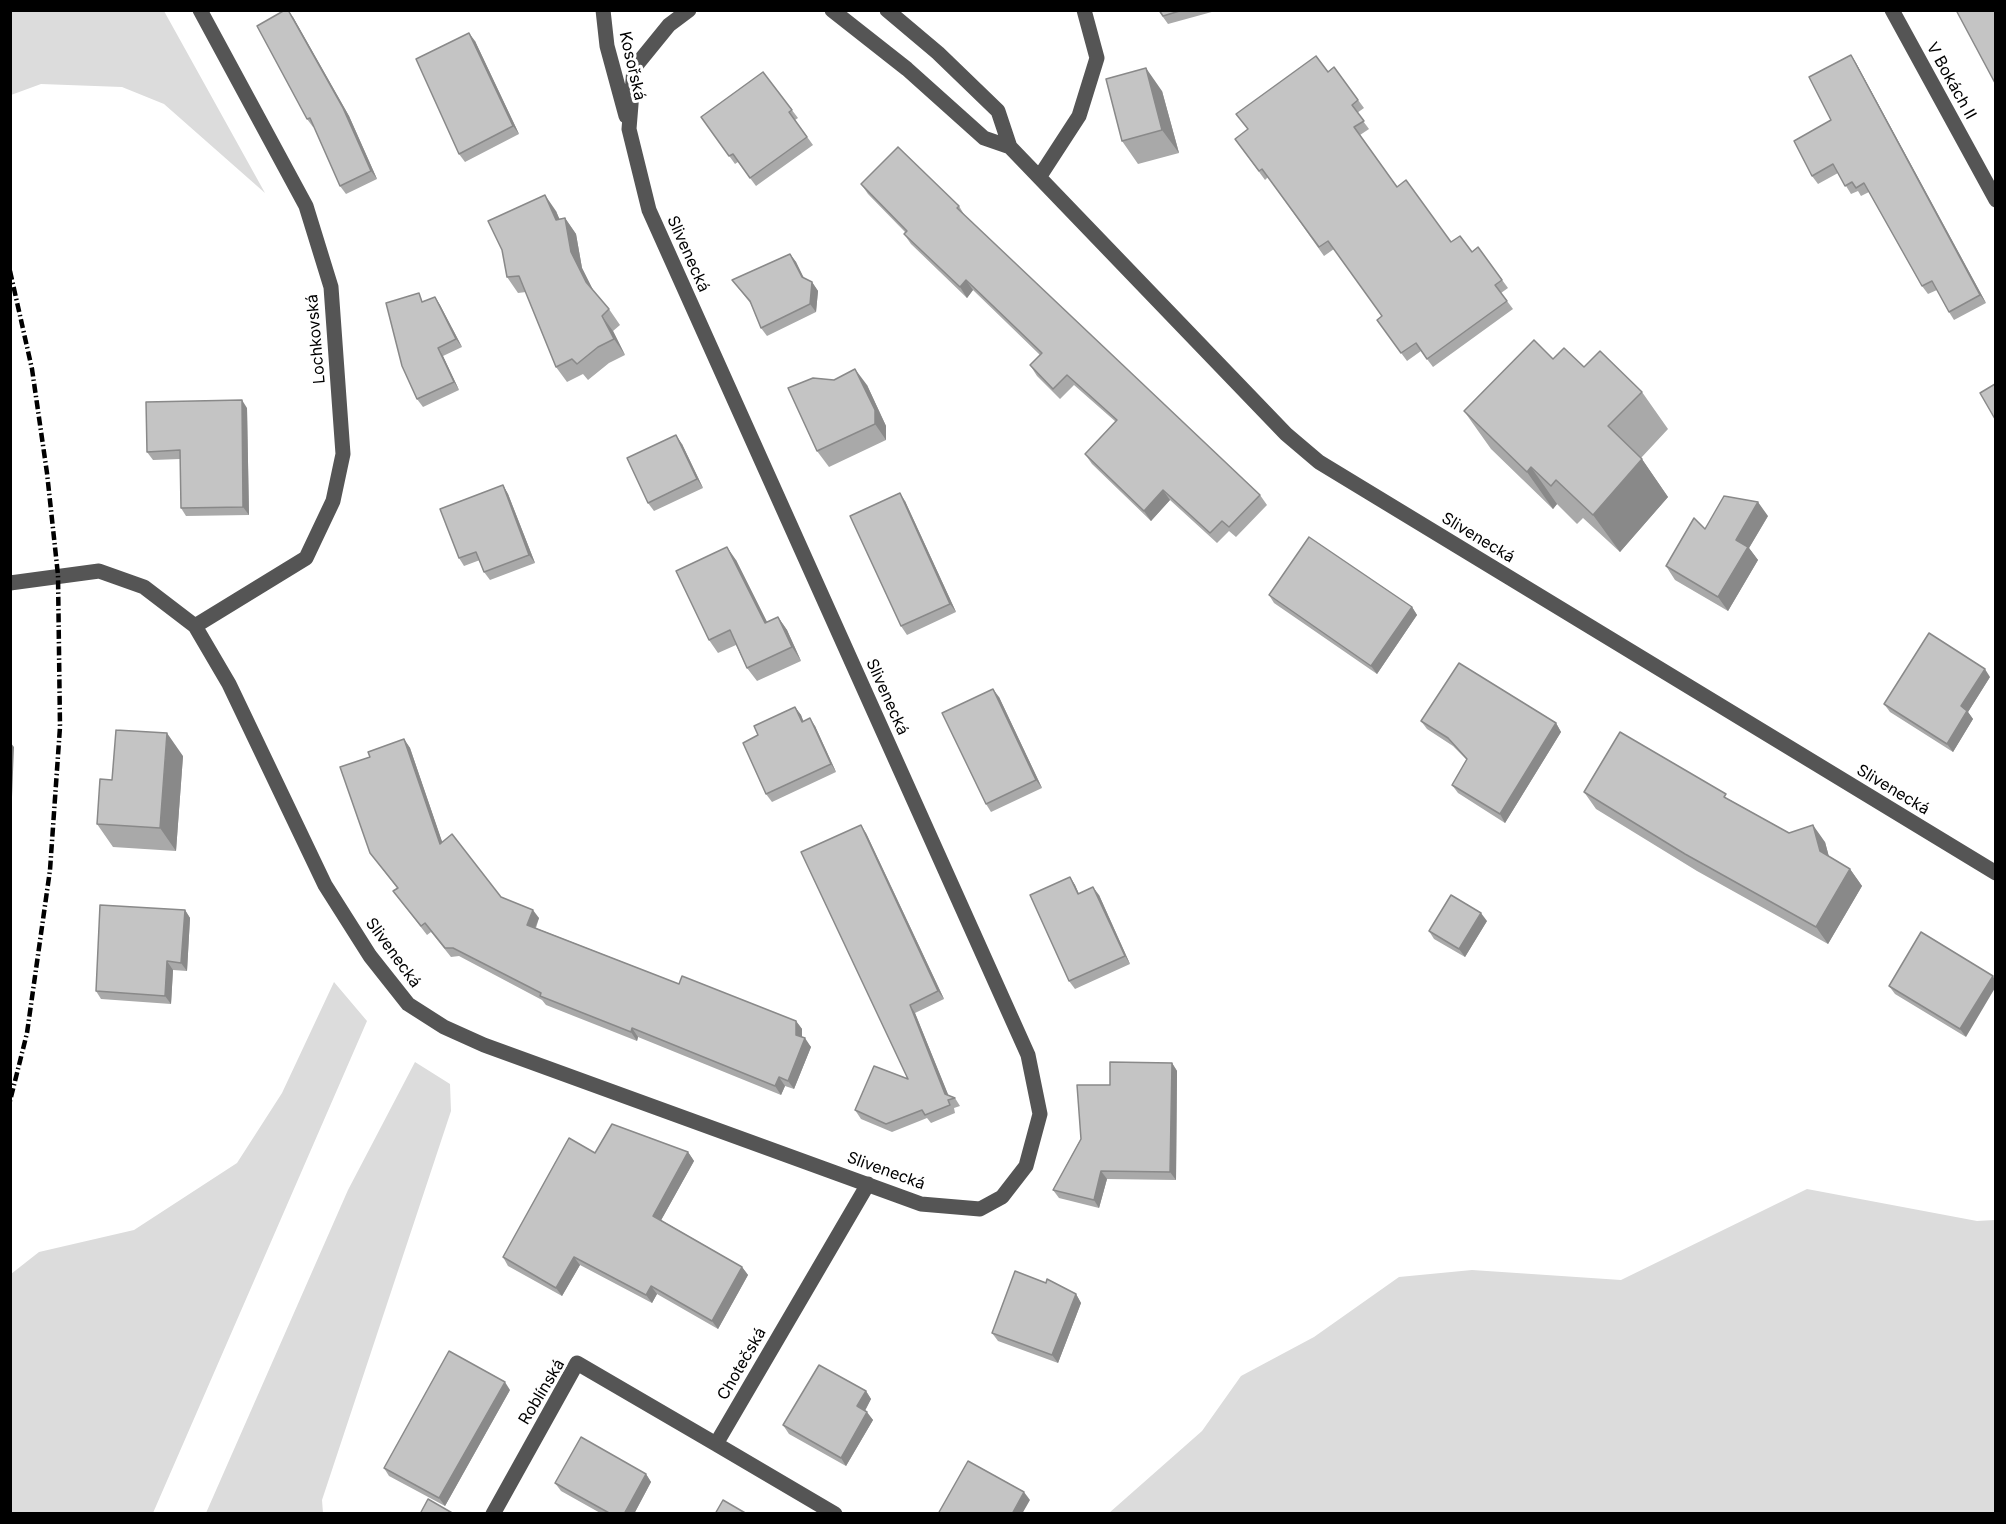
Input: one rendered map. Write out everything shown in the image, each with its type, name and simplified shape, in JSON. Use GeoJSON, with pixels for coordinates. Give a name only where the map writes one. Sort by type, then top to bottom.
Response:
{"type":"FeatureCollection","features":[{"type":"Feature","properties":{"kind":"street","name":"Lochkovská"},"geometry":{"type":"LineString","coordinates":[[195,626],[306,558],[333,501],[343,454],[331,287],[306,206],[200,10]]}},
{"type":"Feature","properties":{"kind":"street","name":"Kosořská"},"geometry":{"type":"LineString","coordinates":[[603,10],[607,46],[629,129]]}},
{"type":"Feature","properties":{"kind":"street","name":"Slivenecká"},"geometry":{"type":"LineString","coordinates":[[10,583],[99,571],[144,587],[195,626],[229,684],[325,885],[370,956],[408,1004],[444,1027],[484,1045],[921,1204],[980,1209],[1002,1197],[1026,1166],[1040,1114],[1028,1055],[649,210],[629,129],[634,68],[669,25],[689,10]]}},
{"type":"Feature","properties":{"kind":"street","name":"Slivenecká"},"geometry":{"type":"LineString","coordinates":[[832,10],[907,69],[984,138],[1010,147],[1286,434],[1318,462],[1995,873]]}},
{"type":"Feature","properties":{"kind":"street","name":"Slivenecká"},"geometry":{"type":"LineString","coordinates":[[887,10],[938,53],[998,111],[1010,147]]}},
{"type":"Feature","properties":{"kind":"street"},"geometry":{"type":"LineString","coordinates":[[1040,176],[1079,116],[1097,58],[1084,10]]}},
{"type":"Feature","properties":{"kind":"street","name":"V Bokách Ⅱ"},"geometry":{"type":"LineString","coordinates":[[1892,10],[1995,200]]}},
{"type":"Feature","properties":{"kind":"street","name":"Chotečská"},"geometry":{"type":"LineString","coordinates":[[716,1444],[868,1184]]}},
{"type":"Feature","properties":{"kind":"street","name":"Roblínská"},"geometry":{"type":"LineString","coordinates":[[493,1514],[577,1363],[716,1444]]}},
{"type":"Feature","properties":{"kind":"street"},"geometry":{"type":"LineString","coordinates":[[716,1444],[836,1514]]}},
{"type":"Feature","properties":{"kind":"shaded area"},"geometry":{"type":"Polygon","coordinates":[[[11,10],[164,11],[265,193],[164,104],[122,87],[41,84],[11,95],[11,10]]]}},
{"type":"Feature","properties":{"kind":"shaded area"},"geometry":{"type":"Polygon","coordinates":[[[334,982],[367,1021],[153,1513],[11,1513],[11,1274],[39,1252],[134,1230],[237,1163],[282,1093],[334,982]]]}},
{"type":"Feature","properties":{"kind":"shaded area"},"geometry":{"type":"Polygon","coordinates":[[[415,1062],[450,1084],[451,1111],[322,1500],[323,1513],[206,1513],[348,1190],[415,1062]]]}},
{"type":"Feature","properties":{"kind":"shaded area"},"geometry":{"type":"Polygon","coordinates":[[[1807,1189],[1977,1221],[1995,1220],[1995,1513],[1109,1513],[1202,1431],[1241,1376],[1314,1337],[1399,1277],[1472,1270],[1621,1280],[1807,1189]]]}},
{"type":"Feature","properties":{"kind":"building"},"geometry":{"type":"Polygon","coordinates":[[[288,10],[343,108],[371,171],[340,186],[310,118],[307,119],[257,26],[288,10]]]}},
{"type":"Feature","properties":{"kind":"building"},"geometry":{"type":"Polygon","coordinates":[[[1159,10],[1183,10],[1163,16],[1159,10]]]}},
{"type":"Feature","properties":{"kind":"building"},"geometry":{"type":"Polygon","coordinates":[[[1956,10],[1995,10],[1995,83],[1956,10]]]}},
{"type":"Feature","properties":{"kind":"building"},"geometry":{"type":"Polygon","coordinates":[[[469,33],[513,126],[459,154],[416,59],[469,33]]]}},
{"type":"Feature","properties":{"kind":"building"},"geometry":{"type":"Polygon","coordinates":[[[1851,55],[1980,295],[1949,312],[1932,281],[1922,286],[1864,183],[1856,188],[1852,182],[1845,186],[1833,164],[1812,176],[1794,141],[1831,120],[1809,77],[1851,55]]]}},
{"type":"Feature","properties":{"kind":"building"},"geometry":{"type":"Polygon","coordinates":[[[1316,56],[1328,72],[1334,67],[1358,100],[1352,105],[1364,121],[1354,127],[1397,187],[1406,180],[1451,242],[1460,236],[1472,252],[1478,247],[1502,280],[1495,285],[1507,301],[1427,359],[1416,343],[1401,353],[1377,320],[1382,316],[1328,241],[1319,247],[1262,169],[1259,171],[1235,139],[1248,129],[1236,114],[1316,56]]]}},
{"type":"Feature","properties":{"kind":"building"},"geometry":{"type":"Polygon","coordinates":[[[1146,68],[1162,130],[1122,141],[1106,79],[1146,68]]]}},
{"type":"Feature","properties":{"kind":"building"},"geometry":{"type":"Polygon","coordinates":[[[763,72],[792,110],[789,112],[807,137],[750,178],[733,154],[729,156],[701,117],[763,72]]]}},
{"type":"Feature","properties":{"kind":"building"},"geometry":{"type":"Polygon","coordinates":[[[898,147],[959,206],[957,208],[1260,495],[1229,527],[1222,521],[1210,533],[1163,490],[1144,511],[1085,454],[1117,420],[1067,375],[1053,389],[1030,365],[1042,353],[966,280],[960,287],[904,234],[907,231],[861,184],[898,147]]]}},
{"type":"Feature","properties":{"kind":"building"},"geometry":{"type":"Polygon","coordinates":[[[545,195],[556,220],[565,218],[571,252],[586,282],[609,309],[602,316],[614,339],[598,347],[577,364],[572,359],[556,367],[519,276],[507,277],[502,250],[488,221],[545,195]]]}},
{"type":"Feature","properties":{"kind":"building"},"geometry":{"type":"Polygon","coordinates":[[[790,254],[802,277],[812,282],[810,304],[761,328],[750,301],[732,280],[790,254]]]}},
{"type":"Feature","properties":{"kind":"building"},"geometry":{"type":"Polygon","coordinates":[[[419,293],[422,302],[435,297],[456,339],[438,348],[454,382],[417,399],[402,366],[386,303],[419,293]]]}},
{"type":"Feature","properties":{"kind":"building"},"geometry":{"type":"Polygon","coordinates":[[[1534,340],[1553,359],[1564,348],[1584,367],[1600,351],[1642,392],[1608,426],[1642,459],[1593,515],[1556,480],[1551,486],[1531,467],[1527,472],[1464,411],[1534,340]]]}},
{"type":"Feature","properties":{"kind":"building"},"geometry":{"type":"Polygon","coordinates":[[[855,369],[875,410],[875,424],[817,451],[788,388],[813,378],[834,380],[855,369]]]}},
{"type":"Feature","properties":{"kind":"building"},"geometry":{"type":"Polygon","coordinates":[[[1995,384],[1995,419],[1980,393],[1995,384]]]}},
{"type":"Feature","properties":{"kind":"building"},"geometry":{"type":"Polygon","coordinates":[[[242,400],[243,507],[181,508],[180,450],[147,452],[146,402],[242,400]]]}},
{"type":"Feature","properties":{"kind":"building"},"geometry":{"type":"Polygon","coordinates":[[[676,435],[697,479],[648,503],[627,458],[676,435]]]}},
{"type":"Feature","properties":{"kind":"building"},"geometry":{"type":"Polygon","coordinates":[[[503,485],[529,555],[484,572],[476,552],[459,558],[440,509],[503,485]]]}},
{"type":"Feature","properties":{"kind":"building"},"geometry":{"type":"Polygon","coordinates":[[[900,493],[950,604],[901,626],[850,516],[900,493]]]}},
{"type":"Feature","properties":{"kind":"building"},"geometry":{"type":"Polygon","coordinates":[[[1724,496],[1758,502],[1736,540],[1748,547],[1718,597],[1666,566],[1694,518],[1705,529],[1724,496]]]}},
{"type":"Feature","properties":{"kind":"building"},"geometry":{"type":"Polygon","coordinates":[[[1309,537],[1412,607],[1371,666],[1269,595],[1309,537]]]}},
{"type":"Feature","properties":{"kind":"building"},"geometry":{"type":"Polygon","coordinates":[[[727,547],[765,623],[778,617],[792,647],[747,668],[730,630],[709,640],[676,571],[727,547]]]}},
{"type":"Feature","properties":{"kind":"building"},"geometry":{"type":"Polygon","coordinates":[[[1929,633],[1985,669],[1961,706],[1967,711],[1947,744],[1884,704],[1929,633]]]}},
{"type":"Feature","properties":{"kind":"building"},"geometry":{"type":"Polygon","coordinates":[[[1459,663],[1556,723],[1500,814],[1452,785],[1467,759],[1448,738],[1421,721],[1459,663]]]}},
{"type":"Feature","properties":{"kind":"building"},"geometry":{"type":"Polygon","coordinates":[[[993,689],[1036,780],[986,804],[942,713],[993,689]]]}},
{"type":"Feature","properties":{"kind":"building"},"geometry":{"type":"Polygon","coordinates":[[[795,707],[802,722],[810,718],[831,764],[766,794],[743,743],[758,735],[754,726],[795,707]]]}},
{"type":"Feature","properties":{"kind":"building"},"geometry":{"type":"Polygon","coordinates":[[[116,730],[167,733],[160,828],[97,824],[100,779],[112,780],[116,730]]]}},
{"type":"Feature","properties":{"kind":"building"},"geometry":{"type":"Polygon","coordinates":[[[1620,732],[1726,794],[1724,797],[1789,833],[1813,825],[1820,851],[1850,869],[1816,927],[1685,854],[1584,792],[1620,732]]]}},
{"type":"Feature","properties":{"kind":"building"},"geometry":{"type":"Polygon","coordinates":[[[404,739],[440,844],[452,834],[501,897],[533,910],[527,925],[679,984],[682,976],[796,1021],[796,1035],[805,1038],[788,1081],[779,1077],[775,1086],[632,1028],[631,1032],[540,996],[541,993],[453,948],[445,948],[425,923],[421,926],[393,891],[398,888],[370,853],[340,767],[370,757],[368,752],[404,739]]]}},
{"type":"Feature","properties":{"kind":"building"},"geometry":{"type":"Polygon","coordinates":[[[861,825],[938,991],[910,1005],[945,1094],[955,1098],[948,1100],[950,1105],[925,1115],[922,1110],[886,1124],[855,1110],[874,1066],[908,1079],[801,852],[861,825]]]}},
{"type":"Feature","properties":{"kind":"building"},"geometry":{"type":"Polygon","coordinates":[[[1070,877],[1078,894],[1093,887],[1125,956],[1069,981],[1030,895],[1070,877]]]}},
{"type":"Feature","properties":{"kind":"building"},"geometry":{"type":"Polygon","coordinates":[[[1451,895],[1481,913],[1459,949],[1429,931],[1451,895]]]}},
{"type":"Feature","properties":{"kind":"building"},"geometry":{"type":"Polygon","coordinates":[[[100,905],[185,910],[181,963],[167,961],[165,996],[96,991],[100,905]]]}},
{"type":"Feature","properties":{"kind":"building"},"geometry":{"type":"Polygon","coordinates":[[[1921,932],[1993,976],[1960,1029],[1889,986],[1921,932]]]}},
{"type":"Feature","properties":{"kind":"building"},"geometry":{"type":"Polygon","coordinates":[[[1110,1062],[1172,1063],[1170,1172],[1101,1171],[1094,1200],[1053,1190],[1081,1139],[1077,1085],[1110,1085],[1110,1062]]]}},
{"type":"Feature","properties":{"kind":"building"},"geometry":{"type":"Polygon","coordinates":[[[612,1124],[688,1152],[653,1216],[742,1267],[712,1321],[651,1286],[646,1295],[574,1257],[556,1288],[503,1257],[569,1138],[595,1153],[612,1124]]]}},
{"type":"Feature","properties":{"kind":"building"},"geometry":{"type":"Polygon","coordinates":[[[1015,1271],[1046,1283],[1047,1279],[1076,1294],[1052,1355],[992,1333],[1015,1271]]]}},
{"type":"Feature","properties":{"kind":"building"},"geometry":{"type":"Polygon","coordinates":[[[449,1351],[505,1382],[439,1498],[384,1468],[449,1351]]]}},
{"type":"Feature","properties":{"kind":"building"},"geometry":{"type":"Polygon","coordinates":[[[819,1365],[866,1391],[857,1406],[867,1412],[841,1458],[783,1425],[819,1365]]]}},
{"type":"Feature","properties":{"kind":"building"},"geometry":{"type":"Polygon","coordinates":[[[581,1437],[646,1474],[624,1514],[611,1514],[555,1483],[581,1437]]]}},
{"type":"Feature","properties":{"kind":"building"},"geometry":{"type":"Polygon","coordinates":[[[968,1461],[1024,1492],[1012,1514],[938,1514],[968,1461]]]}},
{"type":"Feature","properties":{"kind":"building"},"geometry":{"type":"Polygon","coordinates":[[[428,1499],[454,1514],[420,1514],[428,1499]]]}},
{"type":"Feature","properties":{"kind":"building"},"geometry":{"type":"Polygon","coordinates":[[[723,1500],[747,1514],[715,1514],[723,1500]]]}},
{"type":"Feature","properties":{"kind":"railway"},"geometry":{"type":"LineString","coordinates":[[10,271],[32,369],[47,473],[58,575],[60,727],[50,870],[27,1033],[10,1101]]}}]}
